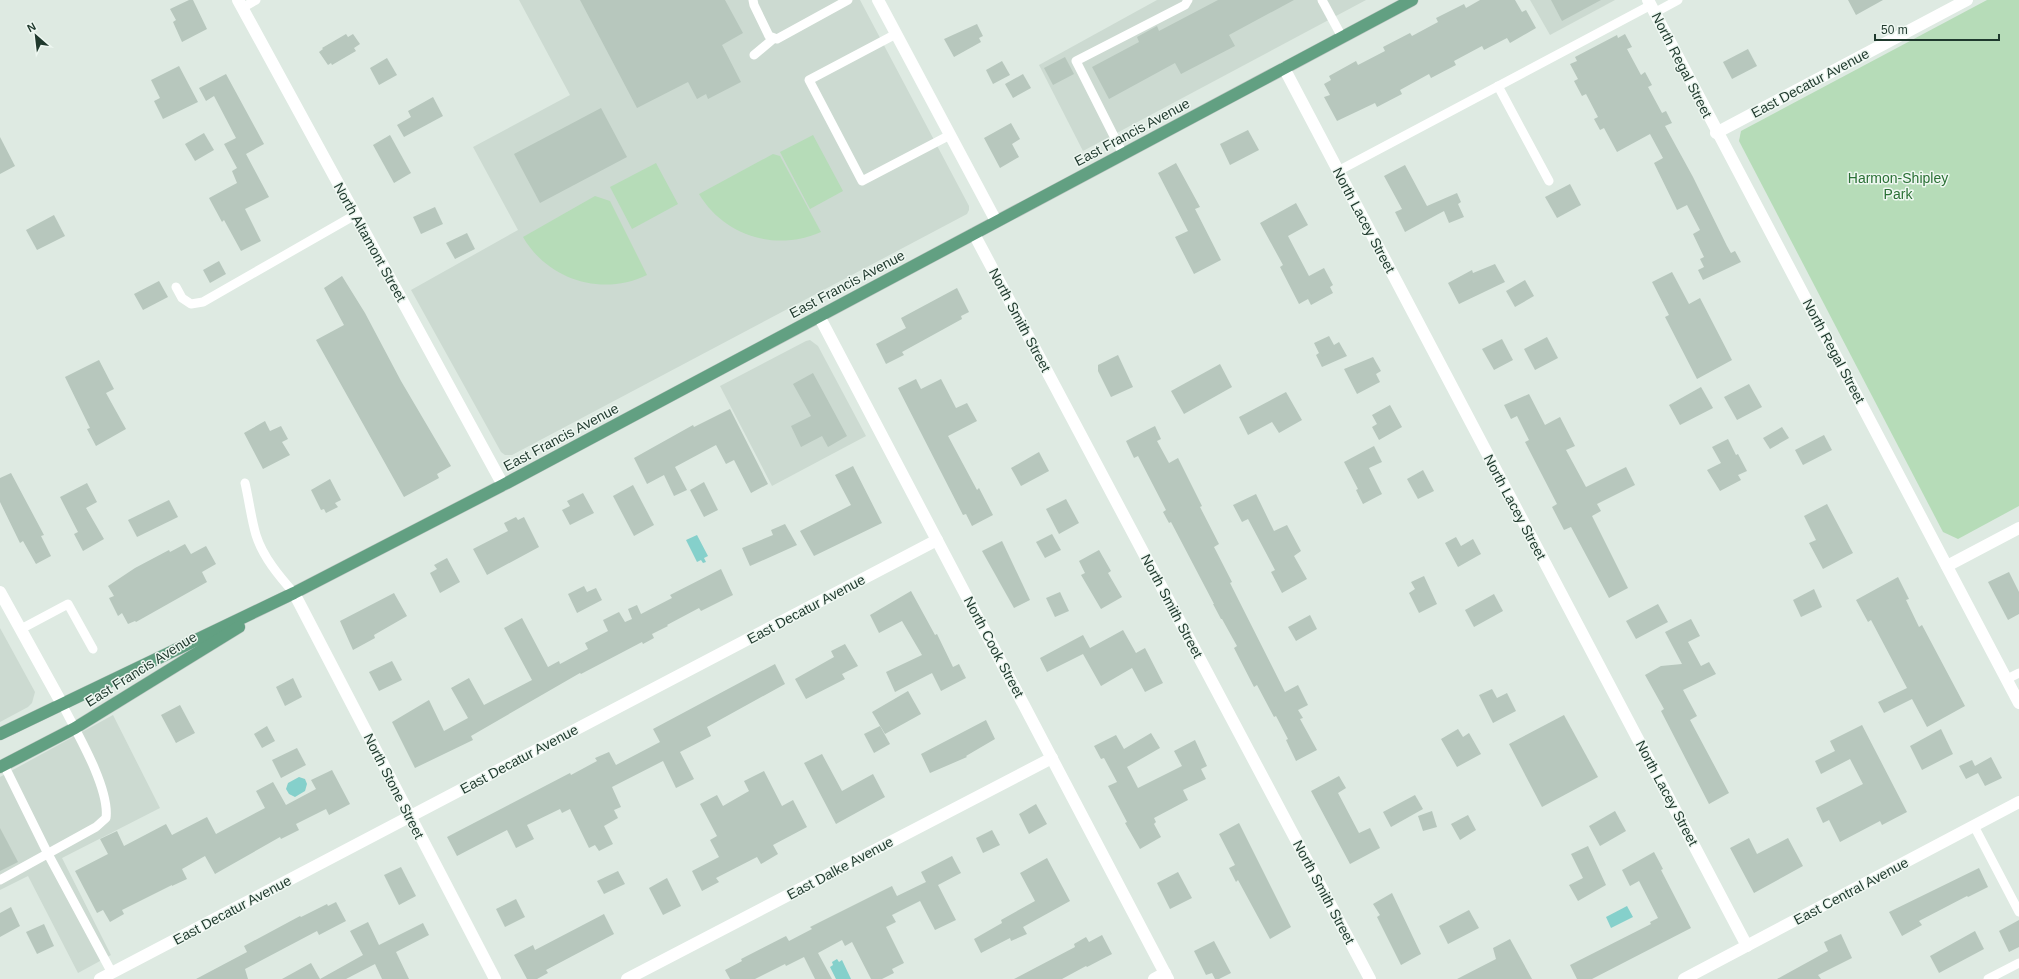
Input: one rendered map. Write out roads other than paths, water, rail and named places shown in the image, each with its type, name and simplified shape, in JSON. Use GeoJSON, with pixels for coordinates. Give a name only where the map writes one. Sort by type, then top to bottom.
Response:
{"type":"FeatureCollection","features":[{"type":"Feature","properties":{"kind":"main road","name":"East Francis Avenue"},"geometry":{"type":"LineString","coordinates":[[0,734],[294,593],[503,485],[1412,0]]}},
{"type":"Feature","properties":{"kind":"main road","name":"East Francis Avenue"},"geometry":{"type":"LineString","coordinates":[[2,766],[75,728],[294,593]]}},
{"type":"Feature","properties":{"kind":"street"},"geometry":{"type":"LineString","coordinates":[[878,0],[996,221]]}},
{"type":"Feature","properties":{"kind":"street","name":"East Decatur Avenue"},"geometry":{"type":"LineString","coordinates":[[1716,133],[1967,0]]}},
{"type":"Feature","properties":{"kind":"street","name":"North Altamont Street"},"geometry":{"type":"LineString","coordinates":[[240,4],[503,485]]}},
{"type":"Feature","properties":{"kind":"street","name":"North Regal Street"},"geometry":{"type":"LineString","coordinates":[[1651,6],[1716,133],[1802,289],[2019,703]]}},
{"type":"Feature","properties":{"kind":"street","name":"North Lacey Street"},"geometry":{"type":"LineString","coordinates":[[1284,68],[1747,946]]}},
{"type":"Feature","properties":{"kind":"street","name":"North Smith Street"},"geometry":{"type":"LineString","coordinates":[[974,234],[1370,979]]}},
{"type":"Feature","properties":{"kind":"street","name":"North Cook Street"},"geometry":{"type":"LineString","coordinates":[[819,316],[1167,976]]}},
{"type":"Feature","properties":{"kind":"street"},"geometry":{"type":"LineString","coordinates":[[1947,566],[2019,528]]}},
{"type":"Feature","properties":{"kind":"street","name":"East Decatur Avenue"},"geometry":{"type":"LineString","coordinates":[[100,979],[937,540]]}},
{"type":"Feature","properties":{"kind":"street"},"geometry":{"type":"LineString","coordinates":[[0,592],[62,704]]}},
{"type":"Feature","properties":{"kind":"street","name":"North Stone Street"},"geometry":{"type":"LineString","coordinates":[[294,593],[495,979]]}},
{"type":"Feature","properties":{"kind":"street","name":"East Dalke Avenue"},"geometry":{"type":"LineString","coordinates":[[627,979],[1052,758]]}},
{"type":"Feature","properties":{"kind":"street","name":"East Central Avenue"},"geometry":{"type":"LineString","coordinates":[[1684,979],[2019,802]]}},
{"type":"Feature","properties":{"kind":"street"},"geometry":{"type":"LineString","coordinates":[[1154,979],[1167,976]]}},
{"type":"Feature","properties":{"kind":"lane"},"geometry":{"type":"LineString","coordinates":[[240,4],[256,0]]}},
{"type":"Feature","properties":{"kind":"lane"},"geometry":{"type":"LineString","coordinates":[[754,0],[754,5],[769,36],[777,39],[848,0]]}},
{"type":"Feature","properties":{"kind":"lane"},"geometry":{"type":"LineString","coordinates":[[1123,154],[1076,62],[1185,5],[1188,0]]}},
{"type":"Feature","properties":{"kind":"lane"},"geometry":{"type":"LineString","coordinates":[[1322,0],[1342,37]]}},
{"type":"Feature","properties":{"kind":"lane"},"geometry":{"type":"LineString","coordinates":[[1338,171],[1651,6],[1678,0]]}},
{"type":"Feature","properties":{"kind":"lane"},"geometry":{"type":"LineString","coordinates":[[896,34],[809,80],[862,181],[950,135]]}},
{"type":"Feature","properties":{"kind":"lane"},"geometry":{"type":"LineString","coordinates":[[754,55],[773,38]]}},
{"type":"Feature","properties":{"kind":"lane"},"geometry":{"type":"LineString","coordinates":[[1498,86],[1549,181]]}},
{"type":"Feature","properties":{"kind":"lane"},"geometry":{"type":"LineString","coordinates":[[176,287],[182,298],[191,304],[203,302],[356,215]]}},
{"type":"Feature","properties":{"kind":"lane"},"geometry":{"type":"LineString","coordinates":[[245,483],[257,536],[267,558],[280,577],[294,593]]}},
{"type":"Feature","properties":{"kind":"lane"},"geometry":{"type":"LineString","coordinates":[[21,629],[68,604],[93,649]]}},
{"type":"Feature","properties":{"kind":"lane"},"geometry":{"type":"LineString","coordinates":[[2007,679],[2019,673]]}},
{"type":"Feature","properties":{"kind":"lane"},"geometry":{"type":"LineString","coordinates":[[0,880],[96,827],[106,818],[105,802],[99,782],[75,728],[62,704]]}},
{"type":"Feature","properties":{"kind":"lane"},"geometry":{"type":"LineString","coordinates":[[2,766],[112,973]]}},
{"type":"Feature","properties":{"kind":"lane"},"geometry":{"type":"LineString","coordinates":[[1974,826],[2019,912]]}},
{"type":"Feature","properties":{"kind":"lane"},"geometry":{"type":"LineString","coordinates":[[1988,979],[2019,963]]}},
{"type":"Feature","properties":{"kind":"water"},"geometry":{"type":"Polygon","coordinates":[[[697,535],[708,556],[704,558],[706,562],[703,563],[701,560],[697,562],[686,540],[697,535]]]}},
{"type":"Feature","properties":{"kind":"water"},"geometry":{"type":"Polygon","coordinates":[[[299,777],[305,779],[307,784],[305,791],[295,797],[289,794],[286,789],[288,783],[299,777]]]}},
{"type":"Feature","properties":{"kind":"water"},"geometry":{"type":"Polygon","coordinates":[[[1627,906],[1633,917],[1611,928],[1606,917],[1627,906]]]}},
{"type":"Feature","properties":{"kind":"water"},"geometry":{"type":"Polygon","coordinates":[[[837,959],[839,962],[842,960],[851,979],[836,979],[830,967],[833,965],[832,962],[837,959]]]}},
{"type":"Feature","properties":{"kind":"park label","name":"Harmon-Shipley Park"},"geometry":{"type":"Point","coordinates":[1898,186]}}]}
